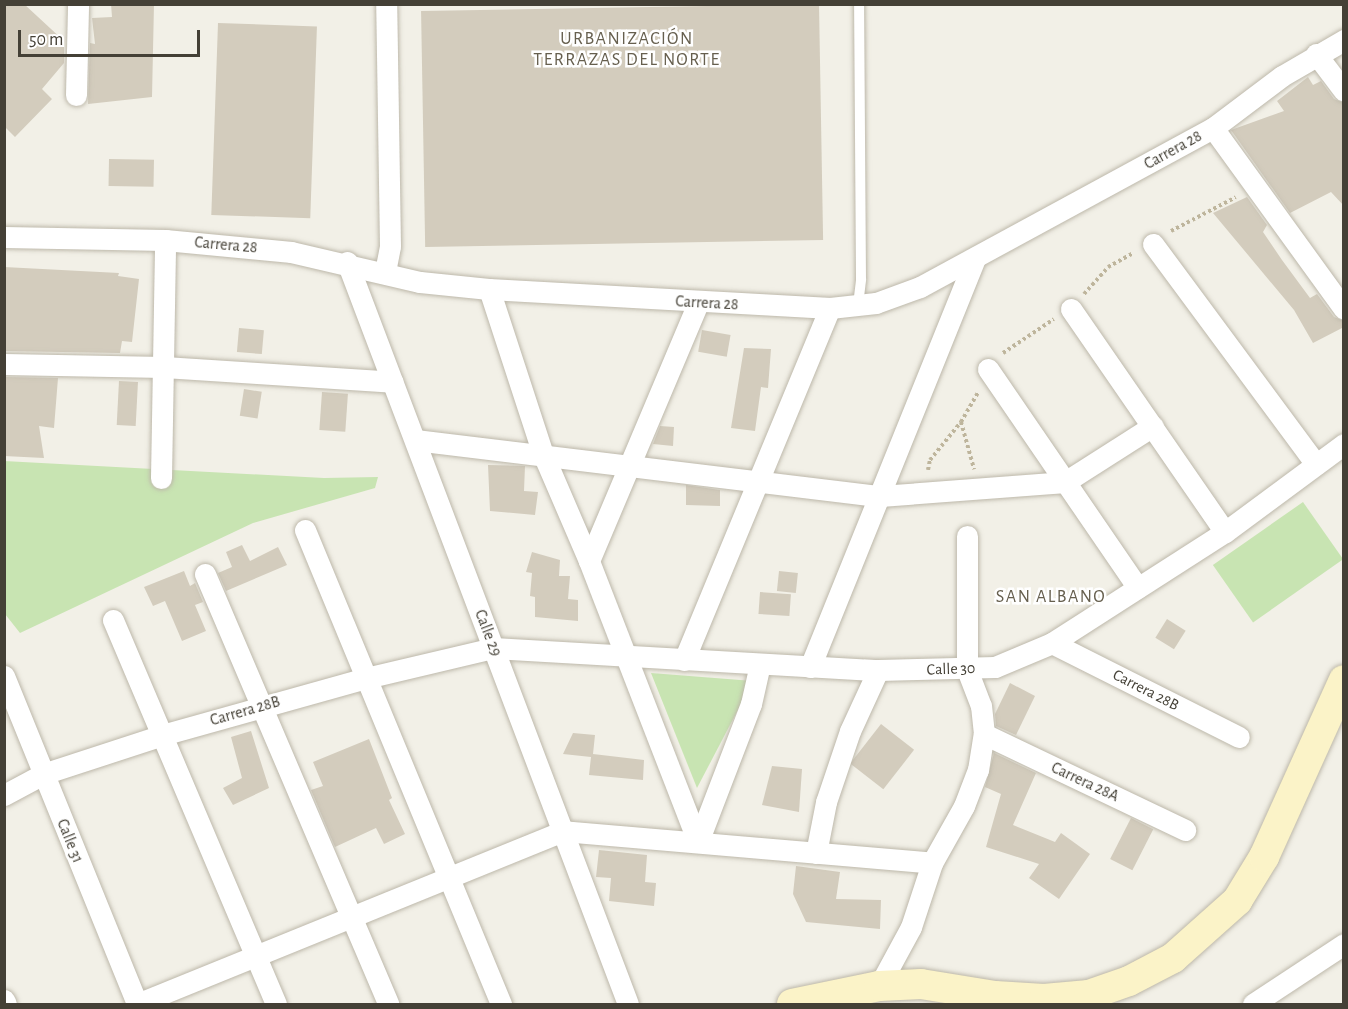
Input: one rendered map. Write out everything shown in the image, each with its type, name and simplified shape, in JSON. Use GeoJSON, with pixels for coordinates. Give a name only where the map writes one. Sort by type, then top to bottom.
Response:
{"type":"FeatureCollection","features":[{"type":"Feature","properties":{"kind":"street"},"geometry":{"type":"LineString","coordinates":[[76,95],[78,4]]}},
{"type":"Feature","properties":{"kind":"street"},"geometry":{"type":"LineString","coordinates":[[385,272],[390,246],[386,4]]}},
{"type":"Feature","properties":{"kind":"street","name":"Carrera 28"},"geometry":{"type":"LineString","coordinates":[[4,237],[165,240],[291,252],[347,262],[420,282],[489,289],[698,303],[830,308],[858,305],[920,287],[1213,128],[1316,54],[1344,40]]}},
{"type":"Feature","properties":{"kind":"street"},"geometry":{"type":"LineString","coordinates":[[1316,54],[1344,91]]}},
{"type":"Feature","properties":{"kind":"street"},"geometry":{"type":"LineString","coordinates":[[1213,128],[1344,309]]}},
{"type":"Feature","properties":{"kind":"street"},"geometry":{"type":"LineString","coordinates":[[161,478],[165,240]]}},
{"type":"Feature","properties":{"kind":"street"},"geometry":{"type":"LineString","coordinates":[[1153,244],[1316,464]]}},
{"type":"Feature","properties":{"kind":"street"},"geometry":{"type":"LineString","coordinates":[[810,668],[976,257]]}},
{"type":"Feature","properties":{"kind":"street","name":"Calle 29"},"geometry":{"type":"LineString","coordinates":[[347,262],[628,1005]]}},
{"type":"Feature","properties":{"kind":"street"},"geometry":{"type":"LineString","coordinates":[[489,289],[543,454],[590,561],[698,842]]}},
{"type":"Feature","properties":{"kind":"street"},"geometry":{"type":"LineString","coordinates":[[590,561],[633,464],[698,303]]}},
{"type":"Feature","properties":{"kind":"street"},"geometry":{"type":"LineString","coordinates":[[684,660],[830,308]]}},
{"type":"Feature","properties":{"kind":"street"},"geometry":{"type":"LineString","coordinates":[[1071,309],[1225,532]]}},
{"type":"Feature","properties":{"kind":"street"},"geometry":{"type":"LineString","coordinates":[[4,364],[164,368],[393,382]]}},
{"type":"Feature","properties":{"kind":"street"},"geometry":{"type":"LineString","coordinates":[[988,369],[1137,588]]}},
{"type":"Feature","properties":{"kind":"street"},"geometry":{"type":"LineString","coordinates":[[415,440],[633,464],[880,496],[1065,482],[1153,426]]}},
{"type":"Feature","properties":{"kind":"street","name":"Calle 30"},"geometry":{"type":"LineString","coordinates":[[494,648],[626,654],[810,668],[878,670],[995,667],[1052,643],[1225,532],[1344,444]]}},
{"type":"Feature","properties":{"kind":"street"},"geometry":{"type":"LineString","coordinates":[[305,530],[501,1005]]}},
{"type":"Feature","properties":{"kind":"street"},"geometry":{"type":"LineString","coordinates":[[879,986],[911,927],[932,863],[964,806],[978,770],[984,734],[981,706],[968,669],[967,536]]}},
{"type":"Feature","properties":{"kind":"street"},"geometry":{"type":"LineString","coordinates":[[205,574],[388,1005]]}},
{"type":"Feature","properties":{"kind":"street"},"geometry":{"type":"LineString","coordinates":[[113,620],[276,1005]]}},
{"type":"Feature","properties":{"kind":"street","name":"Carrera 28B"},"geometry":{"type":"LineString","coordinates":[[1052,643],[1239,737]]}},
{"type":"Feature","properties":{"kind":"street","name":"Carrera 28B"},"geometry":{"type":"LineString","coordinates":[[4,795],[43,774],[162,735],[366,678],[494,648]]}},
{"type":"Feature","properties":{"kind":"street"},"geometry":{"type":"LineString","coordinates":[[698,842],[751,704],[760,664]]}},
{"type":"Feature","properties":{"kind":"street"},"geometry":{"type":"LineString","coordinates":[[816,853],[826,802],[843,752],[878,670]]}},
{"type":"Feature","properties":{"kind":"street","name":"Calle 31"},"geometry":{"type":"LineString","coordinates":[[4,676],[137,1004]]}},
{"type":"Feature","properties":{"kind":"street"},"geometry":{"type":"LineString","coordinates":[[792,1005],[879,986],[921,984],[995,996],[1044,999],[1089,994],[1129,981],[1173,958],[1237,901],[1264,857],[1344,680]]}},
{"type":"Feature","properties":{"kind":"street","name":"Carrera 28A"},"geometry":{"type":"LineString","coordinates":[[984,734],[1185,830]]}},
{"type":"Feature","properties":{"kind":"street"},"geometry":{"type":"LineString","coordinates":[[137,1004],[562,831],[932,863]]}},
{"type":"Feature","properties":{"kind":"street"},"geometry":{"type":"LineString","coordinates":[[1253,1005],[1344,944]]}},
{"type":"Feature","properties":{"kind":"street"},"geometry":{"type":"LineString","coordinates":[[4,1000],[6,1005]]}},
{"type":"Feature","properties":{"kind":"lane"},"geometry":{"type":"LineString","coordinates":[[858,305],[861,279],[859,4]]}},
{"type":"Feature","properties":{"kind":"path"},"geometry":{"type":"LineString","coordinates":[[923,493],[930,460],[961,422],[988,369],[1024,336],[1071,309],[1108,267],[1153,244],[1194,217],[1256,188]]}},
{"type":"Feature","properties":{"kind":"green space"},"geometry":{"type":"Polygon","coordinates":[[[4,461],[324,478],[378,477],[375,488],[253,523],[20,633],[5,614],[4,461]]]}},
{"type":"Feature","properties":{"kind":"green space"},"geometry":{"type":"Polygon","coordinates":[[[1303,502],[1343,559],[1253,622],[1213,565],[1303,502]]]}},
{"type":"Feature","properties":{"kind":"green space"},"geometry":{"type":"Polygon","coordinates":[[[651,673],[753,681],[697,788],[651,673]]]}},
{"type":"Feature","properties":{"kind":"building"},"geometry":{"type":"Polygon","coordinates":[[[4,4],[24,4],[64,41],[64,63],[42,89],[52,99],[15,137],[4,126],[4,4]]]}},
{"type":"Feature","properties":{"kind":"building"},"geometry":{"type":"Polygon","coordinates":[[[111,4],[154,4],[152,97],[88,104],[90,43],[95,44],[92,18],[112,17],[111,4]]]}},
{"type":"Feature","properties":{"kind":"building"},"geometry":{"type":"Polygon","coordinates":[[[819,4],[823,240],[425,247],[421,11],[819,4]]]}},
{"type":"Feature","properties":{"kind":"building"},"geometry":{"type":"Polygon","coordinates":[[[218,23],[317,26],[310,218],[211,215],[218,23]]]}},
{"type":"Feature","properties":{"kind":"building"},"geometry":{"type":"Polygon","coordinates":[[[1308,77],[1313,85],[1321,81],[1334,99],[1344,103],[1344,206],[1331,192],[1290,213],[1231,130],[1284,111],[1277,101],[1308,77]]]}},
{"type":"Feature","properties":{"kind":"building"},"geometry":{"type":"Polygon","coordinates":[[[109,159],[154,160],[154,187],[109,186],[109,159]]]}},
{"type":"Feature","properties":{"kind":"building"},"geometry":{"type":"Polygon","coordinates":[[[1247,197],[1267,225],[1263,232],[1310,298],[1317,294],[1334,317],[1344,321],[1344,327],[1313,343],[1294,310],[1213,213],[1247,197]]]}},
{"type":"Feature","properties":{"kind":"building"},"geometry":{"type":"Polygon","coordinates":[[[4,267],[119,273],[118,276],[139,279],[132,342],[122,341],[120,353],[4,351],[4,267]]]}},
{"type":"Feature","properties":{"kind":"building"},"geometry":{"type":"Polygon","coordinates":[[[239,328],[264,330],[262,354],[237,352],[239,328]]]}},
{"type":"Feature","properties":{"kind":"building"},"geometry":{"type":"Polygon","coordinates":[[[702,330],[731,335],[727,357],[698,352],[702,330]]]}},
{"type":"Feature","properties":{"kind":"building"},"geometry":{"type":"Polygon","coordinates":[[[744,348],[771,349],[768,388],[761,387],[755,431],[731,428],[744,348]]]}},
{"type":"Feature","properties":{"kind":"building"},"geometry":{"type":"Polygon","coordinates":[[[4,377],[58,378],[54,428],[39,426],[44,458],[4,456],[4,377]]]}},
{"type":"Feature","properties":{"kind":"building"},"geometry":{"type":"Polygon","coordinates":[[[119,381],[138,382],[136,426],[117,425],[119,381]]]}},
{"type":"Feature","properties":{"kind":"building"},"geometry":{"type":"Polygon","coordinates":[[[244,389],[262,392],[258,418],[240,416],[244,389]]]}},
{"type":"Feature","properties":{"kind":"building"},"geometry":{"type":"Polygon","coordinates":[[[322,392],[348,394],[345,432],[319,430],[322,392]]]}},
{"type":"Feature","properties":{"kind":"building"},"geometry":{"type":"Polygon","coordinates":[[[660,426],[674,427],[673,446],[653,444],[660,426]]]}},
{"type":"Feature","properties":{"kind":"building"},"geometry":{"type":"Polygon","coordinates":[[[488,465],[525,466],[524,491],[538,492],[535,515],[490,511],[488,465]]]}},
{"type":"Feature","properties":{"kind":"building"},"geometry":{"type":"Polygon","coordinates":[[[686,485],[720,490],[720,506],[686,505],[686,485]]]}},
{"type":"Feature","properties":{"kind":"building"},"geometry":{"type":"Polygon","coordinates":[[[242,545],[250,561],[278,547],[287,565],[226,591],[218,573],[232,567],[226,552],[242,545]]]}},
{"type":"Feature","properties":{"kind":"building"},"geometry":{"type":"Polygon","coordinates":[[[532,552],[560,560],[559,576],[570,576],[568,599],[578,600],[578,621],[535,617],[535,597],[530,596],[532,573],[526,572],[532,552]]]}},
{"type":"Feature","properties":{"kind":"building"},"geometry":{"type":"Polygon","coordinates":[[[184,571],[190,586],[195,583],[203,602],[195,605],[206,631],[182,641],[165,601],[153,606],[144,587],[184,571]]]}},
{"type":"Feature","properties":{"kind":"building"},"geometry":{"type":"Polygon","coordinates":[[[779,571],[798,573],[796,593],[777,591],[779,571]]]}},
{"type":"Feature","properties":{"kind":"building"},"geometry":{"type":"Polygon","coordinates":[[[760,592],[791,594],[789,616],[758,614],[760,592]]]}},
{"type":"Feature","properties":{"kind":"building"},"geometry":{"type":"Polygon","coordinates":[[[1167,619],[1186,631],[1174,649],[1155,638],[1167,619]]]}},
{"type":"Feature","properties":{"kind":"building"},"geometry":{"type":"Polygon","coordinates":[[[1010,683],[1035,696],[1016,735],[996,726],[995,714],[1010,683]]]}},
{"type":"Feature","properties":{"kind":"building"},"geometry":{"type":"Polygon","coordinates":[[[881,724],[914,750],[883,789],[850,763],[881,724]]]}},
{"type":"Feature","properties":{"kind":"building"},"geometry":{"type":"Polygon","coordinates":[[[251,731],[269,788],[233,805],[223,788],[242,778],[231,737],[251,731]]]}},
{"type":"Feature","properties":{"kind":"building"},"geometry":{"type":"Polygon","coordinates":[[[573,733],[595,735],[593,754],[644,760],[643,780],[589,775],[591,757],[563,754],[573,733]]]}},
{"type":"Feature","properties":{"kind":"building"},"geometry":{"type":"Polygon","coordinates":[[[369,739],[392,798],[389,800],[405,834],[384,844],[376,828],[335,847],[311,790],[323,786],[313,762],[369,739]]]}},
{"type":"Feature","properties":{"kind":"building"},"geometry":{"type":"Polygon","coordinates":[[[994,753],[1036,773],[1013,825],[1055,842],[1061,833],[1090,854],[1059,899],[1029,878],[1039,864],[986,847],[1001,794],[985,787],[994,753]]]}},
{"type":"Feature","properties":{"kind":"building"},"geometry":{"type":"Polygon","coordinates":[[[772,766],[802,769],[799,812],[762,805],[772,766]]]}},
{"type":"Feature","properties":{"kind":"building"},"geometry":{"type":"Polygon","coordinates":[[[1131,818],[1153,829],[1132,870],[1110,859],[1131,818]]]}},
{"type":"Feature","properties":{"kind":"building"},"geometry":{"type":"Polygon","coordinates":[[[599,850],[647,855],[645,882],[656,883],[654,906],[609,901],[611,878],[596,877],[599,850]]]}},
{"type":"Feature","properties":{"kind":"building"},"geometry":{"type":"Polygon","coordinates":[[[796,866],[840,872],[836,899],[881,900],[880,929],[806,922],[793,894],[796,866]]]}},
{"type":"Feature","properties":{"kind":"district","name":"URBANIZACIÓN TERRAZAS DEL NORTE"},"geometry":{"type":"Point","coordinates":[627,50]}},
{"type":"Feature","properties":{"kind":"district","name":"SAN ALBANO"},"geometry":{"type":"Point","coordinates":[1051,597]}}]}
